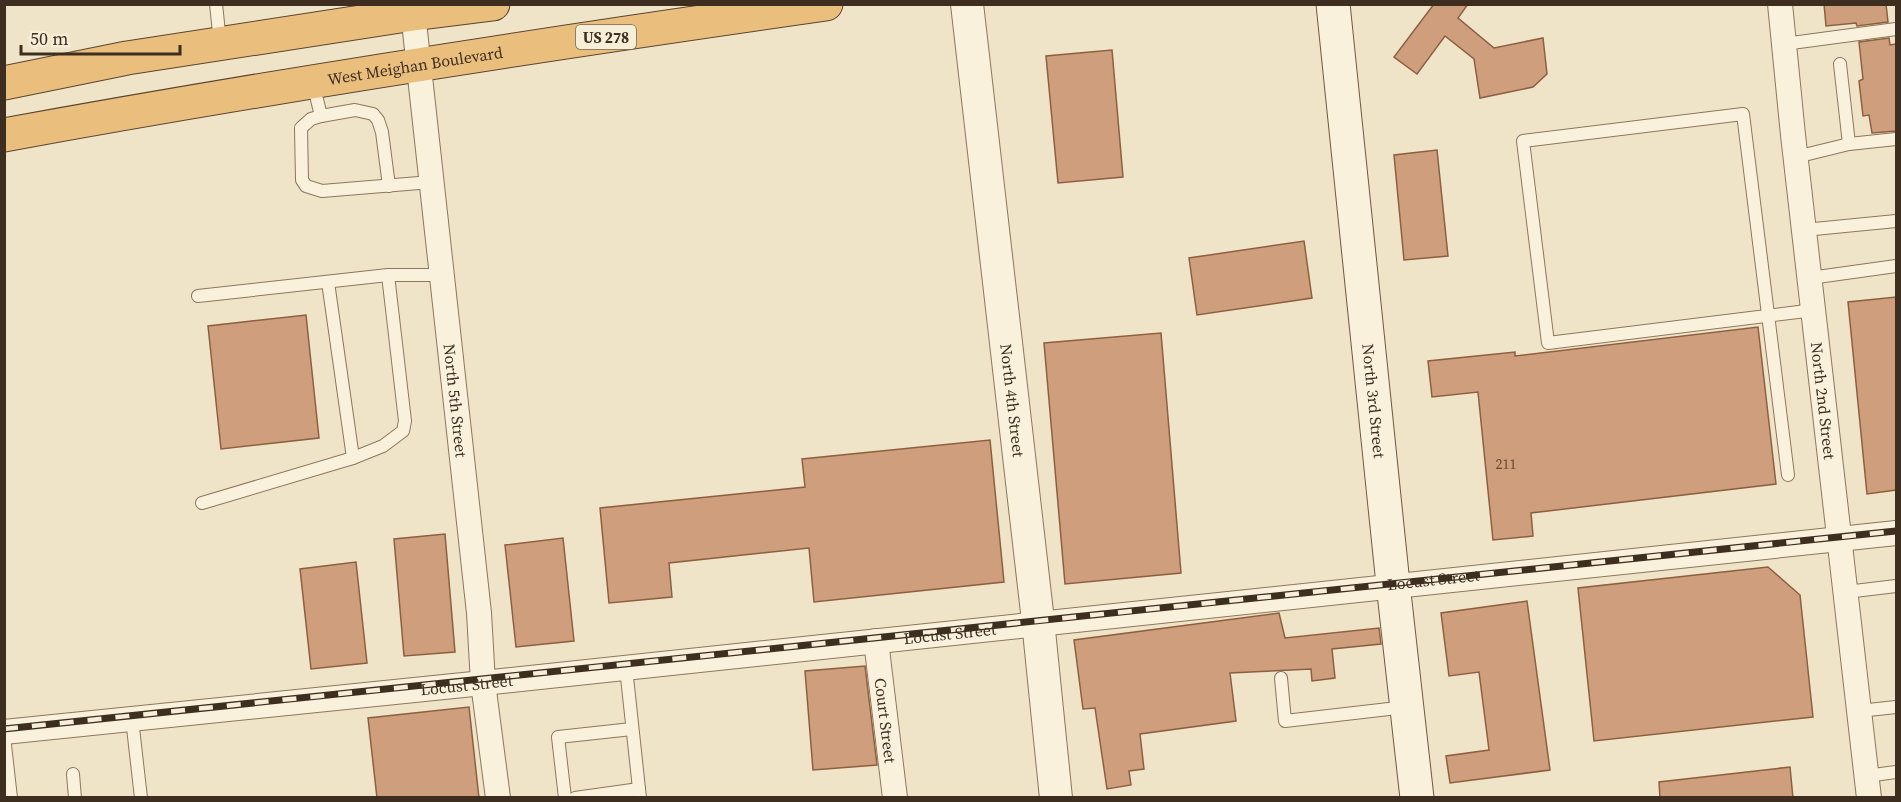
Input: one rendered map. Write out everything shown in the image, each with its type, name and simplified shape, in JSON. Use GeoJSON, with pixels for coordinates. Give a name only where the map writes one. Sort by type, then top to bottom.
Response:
{"type":"FeatureCollection","features":[{"type":"Feature","properties":{"kind":"highway"},"geometry":{"type":"LineString","coordinates":[[4,83],[127,57],[220,44],[413,9],[493,4]]}},
{"type":"Feature","properties":{"kind":"highway","name":"West Meighan Boulevard"},"geometry":{"type":"LineString","coordinates":[[4,135],[180,103],[418,65],[826,4]]}},
{"type":"Feature","properties":{"kind":"main road","name":"North 3rd Street"},"geometry":{"type":"LineString","coordinates":[[1334,4],[1417,798]]}},
{"type":"Feature","properties":{"kind":"street","name":"North 4th Street"},"geometry":{"type":"LineString","coordinates":[[968,4],[1056,798]]}},
{"type":"Feature","properties":{"kind":"street","name":"North 2nd Street"},"geometry":{"type":"LineString","coordinates":[[1780,4],[1868,787]]}},
{"type":"Feature","properties":{"kind":"street","name":"North 5th Street"},"geometry":{"type":"LineString","coordinates":[[413,9],[479,613],[483,683],[498,798]]}},
{"type":"Feature","properties":{"kind":"street","name":"Locust Street"},"geometry":{"type":"LineString","coordinates":[[4,734],[1896,533]]}},
{"type":"Feature","properties":{"kind":"street","name":"Court Street"},"geometry":{"type":"LineString","coordinates":[[876,641],[895,798]]}},
{"type":"Feature","properties":{"kind":"lane"},"geometry":{"type":"LineString","coordinates":[[216,4],[220,44]]}},
{"type":"Feature","properties":{"kind":"lane"},"geometry":{"type":"LineString","coordinates":[[1784,44],[1896,29]]}},
{"type":"Feature","properties":{"kind":"lane"},"geometry":{"type":"LineString","coordinates":[[1840,64],[1849,144]]}},
{"type":"Feature","properties":{"kind":"lane"},"geometry":{"type":"LineString","coordinates":[[313,82],[321,116]]}},
{"type":"Feature","properties":{"kind":"lane"},"geometry":{"type":"LineString","coordinates":[[389,186],[382,132],[373,114],[355,110],[321,116],[311,119],[301,128],[302,180],[312,189],[322,191],[389,186],[431,182]]}},
{"type":"Feature","properties":{"kind":"lane"},"geometry":{"type":"LineString","coordinates":[[1788,475],[1767,316],[1743,114],[1524,141],[1548,343],[1767,316],[1814,310]]}},
{"type":"Feature","properties":{"kind":"lane"},"geometry":{"type":"LineString","coordinates":[[1796,157],[1849,144],[1896,139]]}},
{"type":"Feature","properties":{"kind":"lane"},"geometry":{"type":"LineString","coordinates":[[1804,230],[1896,221]]}},
{"type":"Feature","properties":{"kind":"lane"},"geometry":{"type":"LineString","coordinates":[[1810,278],[1896,266]]}},
{"type":"Feature","properties":{"kind":"lane"},"geometry":{"type":"LineString","coordinates":[[198,296],[388,275],[441,275]]}},
{"type":"Feature","properties":{"kind":"lane"},"geometry":{"type":"LineString","coordinates":[[202,503],[353,458],[383,446],[402,431],[405,421],[388,275]]}},
{"type":"Feature","properties":{"kind":"lane"},"geometry":{"type":"LineString","coordinates":[[328,282],[353,458]]}},
{"type":"Feature","properties":{"kind":"lane"},"geometry":{"type":"LineString","coordinates":[[1846,592],[1896,586]]}},
{"type":"Feature","properties":{"kind":"lane"},"geometry":{"type":"LineString","coordinates":[[575,798],[639,793],[626,668]]}},
{"type":"Feature","properties":{"kind":"lane"},"geometry":{"type":"LineString","coordinates":[[1281,678],[1285,721],[1407,707]]}},
{"type":"Feature","properties":{"kind":"lane"},"geometry":{"type":"LineString","coordinates":[[1859,711],[1896,707]]}},
{"type":"Feature","properties":{"kind":"lane"},"geometry":{"type":"LineString","coordinates":[[132,719],[141,798]]}},
{"type":"Feature","properties":{"kind":"lane"},"geometry":{"type":"LineString","coordinates":[[565,798],[558,737],[632,729]]}},
{"type":"Feature","properties":{"kind":"lane"},"geometry":{"type":"LineString","coordinates":[[4,734],[11,798]]}},
{"type":"Feature","properties":{"kind":"lane"},"geometry":{"type":"LineString","coordinates":[[1868,787],[1896,772]]}},
{"type":"Feature","properties":{"kind":"lane"},"geometry":{"type":"LineString","coordinates":[[73,774],[75,798]]}},
{"type":"Feature","properties":{"kind":"building"},"geometry":{"type":"Polygon","coordinates":[[[1434,4],[1468,4],[1458,18],[1494,48],[1543,38],[1547,74],[1533,87],[1480,98],[1474,59],[1445,36],[1417,74],[1394,57],[1434,4]]]}},
{"type":"Feature","properties":{"kind":"building"},"geometry":{"type":"Polygon","coordinates":[[[1824,4],[1886,4],[1888,22],[1857,26],[1856,23],[1826,26],[1824,4]]]}},
{"type":"Feature","properties":{"kind":"building"},"geometry":{"type":"Polygon","coordinates":[[[1889,38],[1890,45],[1896,44],[1896,131],[1872,133],[1869,115],[1863,116],[1859,81],[1863,79],[1859,42],[1889,38]]]}},
{"type":"Feature","properties":{"kind":"building"},"geometry":{"type":"Polygon","coordinates":[[[1112,50],[1123,177],[1058,183],[1046,56],[1112,50]]]}},
{"type":"Feature","properties":{"kind":"building"},"geometry":{"type":"Polygon","coordinates":[[[1437,150],[1448,256],[1404,260],[1394,155],[1437,150]]]}},
{"type":"Feature","properties":{"kind":"building"},"geometry":{"type":"Polygon","coordinates":[[[1304,241],[1312,298],[1197,315],[1189,258],[1304,241]]]}},
{"type":"Feature","properties":{"kind":"building"},"geometry":{"type":"Polygon","coordinates":[[[1896,297],[1896,490],[1867,494],[1848,302],[1896,297]]]}},
{"type":"Feature","properties":{"kind":"building"},"geometry":{"type":"Polygon","coordinates":[[[306,315],[319,438],[221,449],[208,326],[306,315]]]}},
{"type":"Feature","properties":{"kind":"building"},"geometry":{"type":"Polygon","coordinates":[[[1758,327],[1776,484],[1531,513],[1533,536],[1493,540],[1478,392],[1432,397],[1428,361],[1515,352],[1515,356],[1758,327]]]}},
{"type":"Feature","properties":{"kind":"building"},"geometry":{"type":"Polygon","coordinates":[[[1161,333],[1181,573],[1065,584],[1044,343],[1161,333]]]}},
{"type":"Feature","properties":{"kind":"building"},"geometry":{"type":"Polygon","coordinates":[[[990,440],[1004,582],[814,602],[809,548],[669,563],[672,597],[609,603],[600,508],[805,487],[802,459],[990,440]]]}},
{"type":"Feature","properties":{"kind":"building"},"geometry":{"type":"Polygon","coordinates":[[[445,534],[455,652],[404,656],[394,539],[445,534]]]}},
{"type":"Feature","properties":{"kind":"building"},"geometry":{"type":"Polygon","coordinates":[[[563,538],[574,641],[516,647],[505,545],[563,538]]]}},
{"type":"Feature","properties":{"kind":"building"},"geometry":{"type":"Polygon","coordinates":[[[356,562],[367,663],[311,669],[300,569],[356,562]]]}},
{"type":"Feature","properties":{"kind":"building"},"geometry":{"type":"Polygon","coordinates":[[[1768,567],[1800,595],[1813,717],[1594,741],[1578,588],[1768,567]]]}},
{"type":"Feature","properties":{"kind":"building"},"geometry":{"type":"Polygon","coordinates":[[[1527,601],[1550,770],[1450,783],[1446,756],[1489,750],[1479,672],[1449,676],[1441,613],[1527,601]]]}},
{"type":"Feature","properties":{"kind":"building"},"geometry":{"type":"Polygon","coordinates":[[[1279,613],[1285,638],[1379,628],[1381,644],[1332,649],[1335,678],[1312,681],[1311,669],[1230,673],[1236,721],[1140,734],[1144,769],[1129,771],[1131,785],[1107,789],[1095,708],[1083,709],[1074,640],[1279,613]]]}},
{"type":"Feature","properties":{"kind":"building"},"geometry":{"type":"Polygon","coordinates":[[[865,666],[877,765],[813,770],[805,671],[865,666]]]}},
{"type":"Feature","properties":{"kind":"building"},"geometry":{"type":"Polygon","coordinates":[[[469,707],[479,798],[377,798],[368,718],[469,707]]]}},
{"type":"Feature","properties":{"kind":"building"},"geometry":{"type":"Polygon","coordinates":[[[1790,767],[1793,798],[1660,798],[1659,782],[1790,767]]]}},
{"type":"Feature","properties":{"kind":"railway"},"geometry":{"type":"LineString","coordinates":[[4,729],[1896,531]]}}]}
